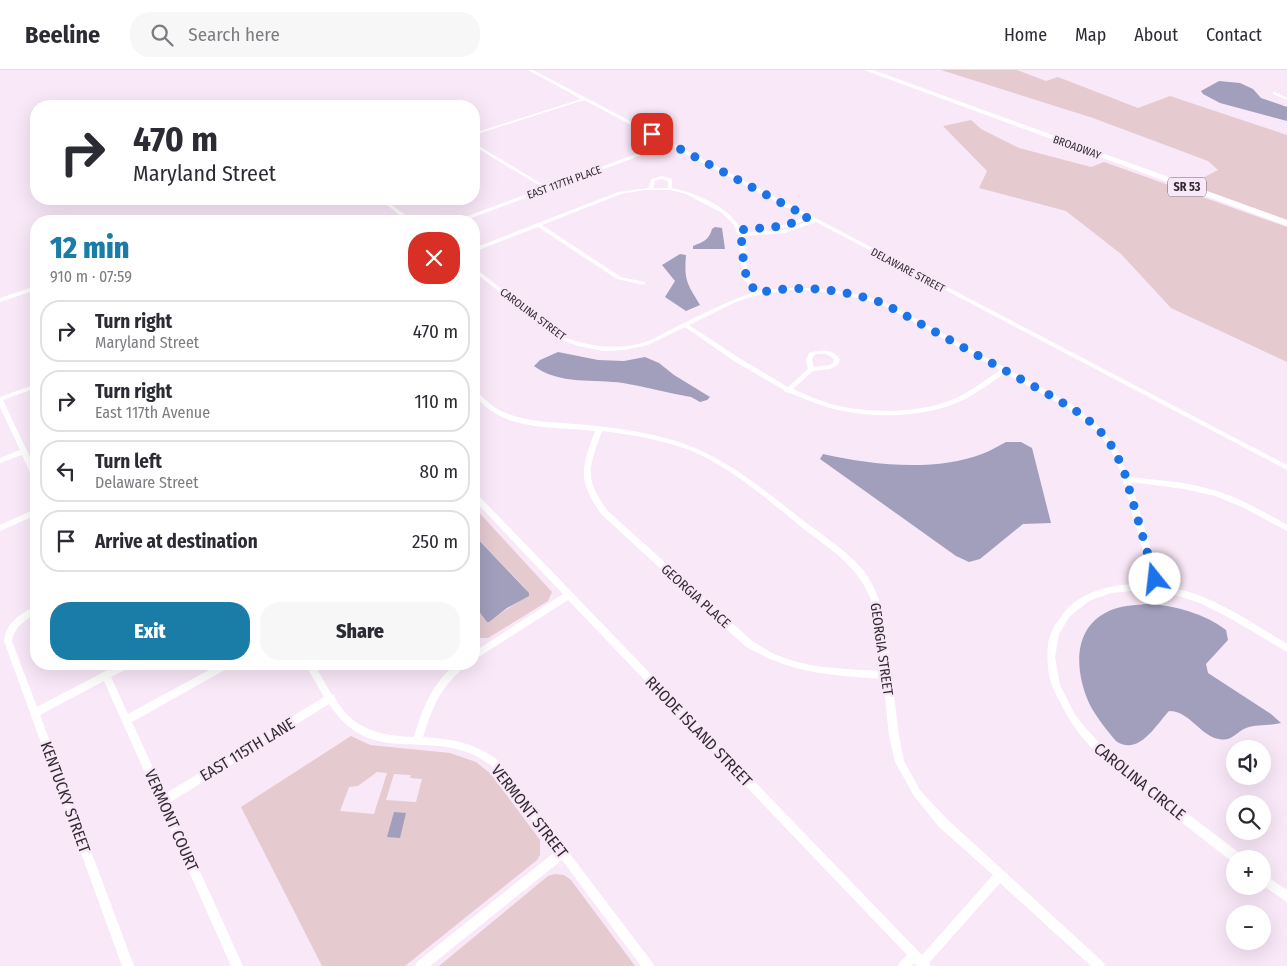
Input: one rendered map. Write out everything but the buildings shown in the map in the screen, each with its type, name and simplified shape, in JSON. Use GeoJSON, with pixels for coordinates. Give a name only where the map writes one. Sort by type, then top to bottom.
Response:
{"type":"FeatureCollection","features":[{"type":"Feature","properties":{"kind":"main road","name":"BROADWAY"},"geometry":{"type":"LineString","coordinates":[[867,70],[1287,224]]}},
{"type":"Feature","properties":{"kind":"street","name":"DELAWARE STREET"},"geometry":{"type":"LineString","coordinates":[[530,70],[1287,468]]}},
{"type":"Feature","properties":{"kind":"street"},"geometry":{"type":"LineString","coordinates":[[1274,94],[1287,99]]}},
{"type":"Feature","properties":{"kind":"street"},"geometry":{"type":"LineString","coordinates":[[480,132],[584,99]]}},
{"type":"Feature","properties":{"kind":"street","name":"EAST 117TH PLACE"},"geometry":{"type":"LineString","coordinates":[[476,215],[669,143]]}},
{"type":"Feature","properties":{"kind":"street"},"geometry":{"type":"LineString","coordinates":[[480,148],[547,189]]}},
{"type":"Feature","properties":{"kind":"street"},"geometry":{"type":"LineString","coordinates":[[651,188],[653,180],[662,178],[670,180],[670,189]]}},
{"type":"Feature","properties":{"kind":"street"},"geometry":{"type":"LineString","coordinates":[[480,248],[620,193],[638,189],[670,189],[694,196],[729,217],[740,232],[744,272],[757,293]]}},
{"type":"Feature","properties":{"kind":"street"},"geometry":{"type":"LineString","coordinates":[[389,205],[402,215]]}},
{"type":"Feature","properties":{"kind":"street"},"geometry":{"type":"LineString","coordinates":[[740,232],[784,226],[808,217]]}},
{"type":"Feature","properties":{"kind":"street"},"geometry":{"type":"LineString","coordinates":[[740,232],[785,231],[815,221]]}},
{"type":"Feature","properties":{"kind":"street"},"geometry":{"type":"LineString","coordinates":[[540,225],[619,278],[643,283]]}},
{"type":"Feature","properties":{"kind":"street","name":"CAROLINA STREET"},"geometry":{"type":"LineString","coordinates":[[480,275],[557,334],[569,341],[587,347],[610,349],[636,346],[655,340],[736,300],[777,289],[807,288],[842,291],[894,308],[1070,407],[1094,425],[1114,449],[1127,479],[1158,588]]}},
{"type":"Feature","properties":{"kind":"street"},"geometry":{"type":"LineString","coordinates":[[0,300],[30,290]]}},
{"type":"Feature","properties":{"kind":"street"},"geometry":{"type":"LineString","coordinates":[[685,325],[787,391],[844,409],[871,412],[924,410],[965,396],[1005,370]]}},
{"type":"Feature","properties":{"kind":"street"},"geometry":{"type":"LineString","coordinates":[[787,391],[811,369]]}},
{"type":"Feature","properties":{"kind":"street"},"geometry":{"type":"LineString","coordinates":[[30,389],[0,402],[30,464]]}},
{"type":"Feature","properties":{"kind":"street","name":"GEORGIA STREET"},"geometry":{"type":"LineString","coordinates":[[480,400],[495,410],[514,419],[625,431],[660,438],[681,445],[741,475],[841,553],[868,581],[877,601],[894,736],[900,762],[910,784],[932,813],[1100,966]]}},
{"type":"Feature","properties":{"kind":"street","name":"GEORGIA PLACE"},"geometry":{"type":"LineString","coordinates":[[599,429],[586,470],[591,496],[605,513],[742,638],[760,651],[785,663],[806,668],[886,675]]}},
{"type":"Feature","properties":{"kind":"street"},"geometry":{"type":"LineString","coordinates":[[0,461],[24,451]]}},
{"type":"Feature","properties":{"kind":"street"},"geometry":{"type":"LineString","coordinates":[[1127,479],[1192,487],[1219,494],[1287,528]]}},
{"type":"Feature","properties":{"kind":"street","name":"RHODE ISLAND STREET"},"geometry":{"type":"LineString","coordinates":[[480,502],[920,961]]}},
{"type":"Feature","properties":{"kind":"street"},"geometry":{"type":"LineString","coordinates":[[0,528],[30,515]]}},
{"type":"Feature","properties":{"kind":"street","name":"CAROLINA CIRCLE"},"geometry":{"type":"LineString","coordinates":[[1226,850],[1121,770],[1092,743],[1070,715],[1054,678],[1050,657],[1054,634],[1058,624],[1072,607],[1084,598],[1106,590],[1136,587],[1158,588],[1189,596],[1225,611],[1287,648]]}},
{"type":"Feature","properties":{"kind":"street"},"geometry":{"type":"LineString","coordinates":[[480,649],[569,595]]}},
{"type":"Feature","properties":{"kind":"street","name":"KENTUCKY STREET"},"geometry":{"type":"LineString","coordinates":[[30,614],[12,628],[8,641],[128,966]]}},
{"type":"Feature","properties":{"kind":"street"},"geometry":{"type":"LineString","coordinates":[[35,713],[116,670]]}},
{"type":"Feature","properties":{"kind":"street"},"geometry":{"type":"LineString","coordinates":[[126,720],[216,670]]}},
{"type":"Feature","properties":{"kind":"street","name":"VERMONT STREET"},"geometry":{"type":"LineString","coordinates":[[313,670],[344,718],[361,730],[382,738],[458,746],[480,753],[497,765],[648,966]]}},
{"type":"Feature","properties":{"kind":"street"},"geometry":{"type":"LineString","coordinates":[[417,741],[429,704],[447,676],[454,670]]}},
{"type":"Feature","properties":{"kind":"street","name":"VERMONT COURT"},"geometry":{"type":"LineString","coordinates":[[106,675],[164,800],[237,966]]}},
{"type":"Feature","properties":{"kind":"street","name":"EAST 115TH LANE"},"geometry":{"type":"LineString","coordinates":[[164,800],[331,698]]}},
{"type":"Feature","properties":{"kind":"street"},"geometry":{"type":"LineString","coordinates":[[421,966],[562,852]]}},
{"type":"Feature","properties":{"kind":"street"},"geometry":{"type":"LineString","coordinates":[[904,966],[920,961],[1000,875]]}},
{"type":"Feature","properties":{"kind":"street"},"geometry":{"type":"LineString","coordinates":[[1271,885],[1287,897]]}},
{"type":"Feature","properties":{"kind":"shaded area"},"geometry":{"type":"Polygon","coordinates":[[[941,70],[1017,70],[1046,81],[1058,77],[1138,108],[1170,96],[1287,135],[1287,220],[1189,185],[1218,170],[1208,161],[1093,118],[941,70]]]}},
{"type":"Feature","properties":{"kind":"shaded area"},"geometry":{"type":"Polygon","coordinates":[[[971,120],[981,129],[1019,148],[1091,167],[1104,162],[1287,227],[1287,362],[1171,308],[1121,254],[1066,211],[979,188],[987,171],[943,126],[971,120]]]}},
{"type":"Feature","properties":{"kind":"shaded area"},"geometry":{"type":"Polygon","coordinates":[[[480,514],[552,592],[548,601],[488,638],[480,638],[480,613],[487,622],[529,595],[524,587],[480,541],[480,514]]]}},
{"type":"Feature","properties":{"kind":"shaded area"},"geometry":{"type":"Polygon","coordinates":[[[351,736],[370,745],[450,753],[476,762],[491,774],[540,840],[540,855],[537,860],[405,966],[322,966],[241,807],[351,736]],[[377,772],[358,786],[349,787],[340,811],[374,814],[387,773],[377,772]],[[394,774],[386,800],[416,802],[422,779],[410,778],[411,775],[394,774]]]}},
{"type":"Feature","properties":{"kind":"shaded area"},"geometry":{"type":"Polygon","coordinates":[[[555,874],[564,875],[571,880],[635,966],[439,966],[548,876],[555,874]]]}},
{"type":"Feature","properties":{"kind":"water"},"geometry":{"type":"Polygon","coordinates":[[[1219,81],[1240,83],[1253,89],[1261,98],[1287,107],[1287,121],[1220,103],[1203,94],[1201,91],[1219,81]]]}},
{"type":"Feature","properties":{"kind":"water"},"geometry":{"type":"Polygon","coordinates":[[[715,227],[722,228],[725,249],[693,249],[693,246],[707,238],[715,227]]]}},
{"type":"Feature","properties":{"kind":"water"},"geometry":{"type":"Polygon","coordinates":[[[680,254],[686,255],[687,282],[700,305],[686,311],[665,297],[675,281],[662,265],[680,254]]]}},
{"type":"Feature","properties":{"kind":"water"},"geometry":{"type":"Polygon","coordinates":[[[558,352],[598,360],[624,361],[645,357],[659,363],[674,375],[710,397],[700,402],[691,397],[623,383],[566,379],[544,372],[534,366],[540,360],[558,352]]]}},
{"type":"Feature","properties":{"kind":"water"},"geometry":{"type":"Polygon","coordinates":[[[1006,442],[1021,442],[1032,448],[1051,523],[1023,524],[980,559],[969,562],[956,556],[820,459],[823,454],[882,464],[924,465],[964,460],[982,454],[1006,442]]]}},
{"type":"Feature","properties":{"kind":"water"},"geometry":{"type":"Polygon","coordinates":[[[480,541],[529,593],[529,596],[487,622],[480,613],[480,541]]]}},
{"type":"Feature","properties":{"kind":"water"},"geometry":{"type":"Polygon","coordinates":[[[1148,604],[1169,606],[1189,611],[1209,619],[1226,630],[1228,640],[1206,664],[1208,673],[1271,714],[1281,723],[1250,727],[1231,738],[1223,740],[1212,737],[1183,715],[1169,711],[1152,731],[1139,742],[1132,745],[1124,745],[1116,741],[1089,703],[1081,676],[1080,649],[1090,625],[1100,616],[1118,608],[1148,604]]]}},
{"type":"Feature","properties":{"kind":"water"},"geometry":{"type":"Polygon","coordinates":[[[394,812],[406,813],[400,838],[387,837],[394,812]]]}},
{"type":"Feature","properties":{"kind":"route"},"geometry":{"type":"LineString","coordinates":[[652,134],[808,217],[784,226],[739,230],[744,272],[757,293],[792,288],[819,289],[842,291],[883,303],[1084,416],[1107,439],[1120,460],[1155,579]]}}]}
